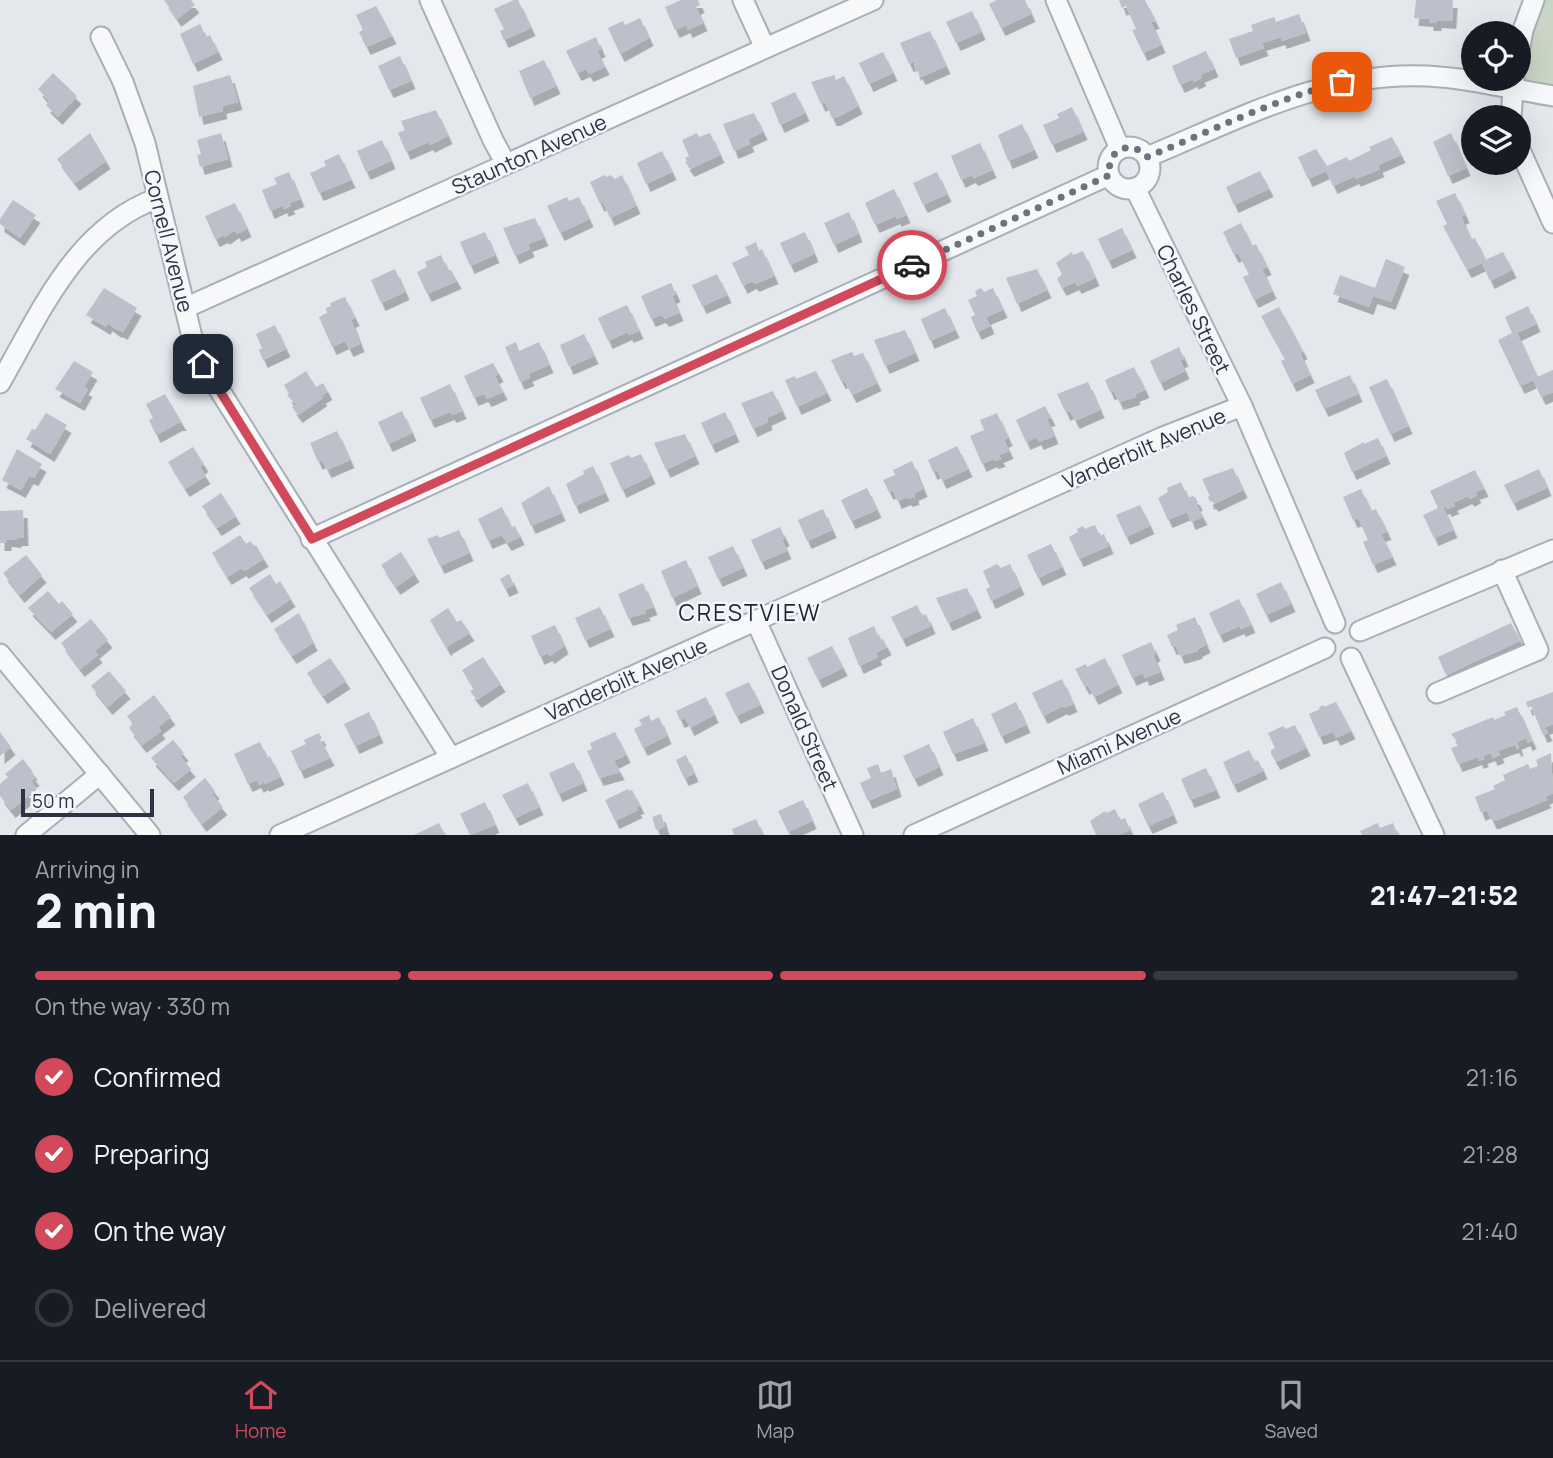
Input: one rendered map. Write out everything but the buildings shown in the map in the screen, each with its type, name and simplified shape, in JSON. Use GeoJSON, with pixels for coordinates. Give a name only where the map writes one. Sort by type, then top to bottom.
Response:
{"type":"FeatureCollection","features":[{"type":"Feature","properties":{"kind":"street"},"geometry":{"type":"LineString","coordinates":[[430,0],[506,164]]}},
{"type":"Feature","properties":{"kind":"street"},"geometry":{"type":"LineString","coordinates":[[743,0],[765,48]]}},
{"type":"Feature","properties":{"kind":"street","name":"Staunton Avenue"},"geometry":{"type":"LineString","coordinates":[[185,308],[873,0]]}},
{"type":"Feature","properties":{"kind":"street"},"geometry":{"type":"LineString","coordinates":[[1056,0],[1120,149]]}},
{"type":"Feature","properties":{"kind":"street"},"geometry":{"type":"LineString","coordinates":[[1526,21],[1534,0]]}},
{"type":"Feature","properties":{"kind":"street","name":"Cornell Avenue"},"geometry":{"type":"LineString","coordinates":[[101,37],[135,110],[192,337],[203,364],[451,758]]}},
{"type":"Feature","properties":{"kind":"street"},"geometry":{"type":"LineString","coordinates":[[1147,157],[1280,102],[1342,82],[1384,76],[1461,79]]}},
{"type":"Feature","properties":{"kind":"street"},"geometry":{"type":"LineString","coordinates":[[1531,89],[1553,96]]}},
{"type":"Feature","properties":{"kind":"street"},"geometry":{"type":"LineString","coordinates":[[1120,149],[1139,149],[1147,157],[1150,163],[1149,176],[1141,186],[1123,188],[1117,185],[1110,175],[1109,163],[1120,149]]}},
{"type":"Feature","properties":{"kind":"street"},"geometry":{"type":"LineString","coordinates":[[1531,174],[1553,223]]}},
{"type":"Feature","properties":{"kind":"street"},"geometry":{"type":"LineString","coordinates":[[312,539],[1110,175]]}},
{"type":"Feature","properties":{"kind":"street","name":"Charles Street"},"geometry":{"type":"LineString","coordinates":[[1135,188],[1242,406],[1335,623]]}},
{"type":"Feature","properties":{"kind":"street"},"geometry":{"type":"LineString","coordinates":[[0,383],[60,280],[80,252],[122,214],[158,198]]}},
{"type":"Feature","properties":{"kind":"street","name":"Vanderbilt Avenue"},"geometry":{"type":"LineString","coordinates":[[280,835],[1163,438],[1242,406]]}},
{"type":"Feature","properties":{"kind":"street"},"geometry":{"type":"LineString","coordinates":[[1360,631],[1553,550]]}},
{"type":"Feature","properties":{"kind":"street"},"geometry":{"type":"LineString","coordinates":[[1437,693],[1538,650],[1502,570]]}},
{"type":"Feature","properties":{"kind":"street","name":"Donald Street"},"geometry":{"type":"LineString","coordinates":[[756,621],[853,835]]}},
{"type":"Feature","properties":{"kind":"street"},"geometry":{"type":"LineString","coordinates":[[1346,622],[1360,631],[1360,649],[1351,658],[1333,658],[1325,648],[1323,642],[1326,631],[1335,623],[1346,622]]}},
{"type":"Feature","properties":{"kind":"street","name":"Miami Avenue"},"geometry":{"type":"LineString","coordinates":[[914,835],[1325,648]]}},
{"type":"Feature","properties":{"kind":"street"},"geometry":{"type":"LineString","coordinates":[[0,654],[150,835]]}},
{"type":"Feature","properties":{"kind":"street"},"geometry":{"type":"LineString","coordinates":[[1351,658],[1434,835]]}},
{"type":"Feature","properties":{"kind":"street"},"geometry":{"type":"LineString","coordinates":[[26,835],[100,774]]}},
{"type":"Feature","properties":{"kind":"green space"},"geometry":{"type":"Polygon","coordinates":[[[1535,0],[1553,0],[1553,94],[1531,84],[1531,21],[1529,21],[1535,0]]]}},
{"type":"Feature","properties":{"kind":"way so far"},"geometry":{"type":"LineString","coordinates":[[912,265],[1110,175],[1108,169],[1111,157],[1120,149],[1133,147],[1144,152],[1147,157],[1270,106],[1342,82]]}},
{"type":"Feature","properties":{"kind":"district","name":"CRESTVIEW"},"geometry":{"type":"Point","coordinates":[750,612]}},
{"type":"Feature","properties":{"kind":"route"},"geometry":{"type":"LineString","coordinates":[[203,364],[312,539],[912,265]]}}]}
